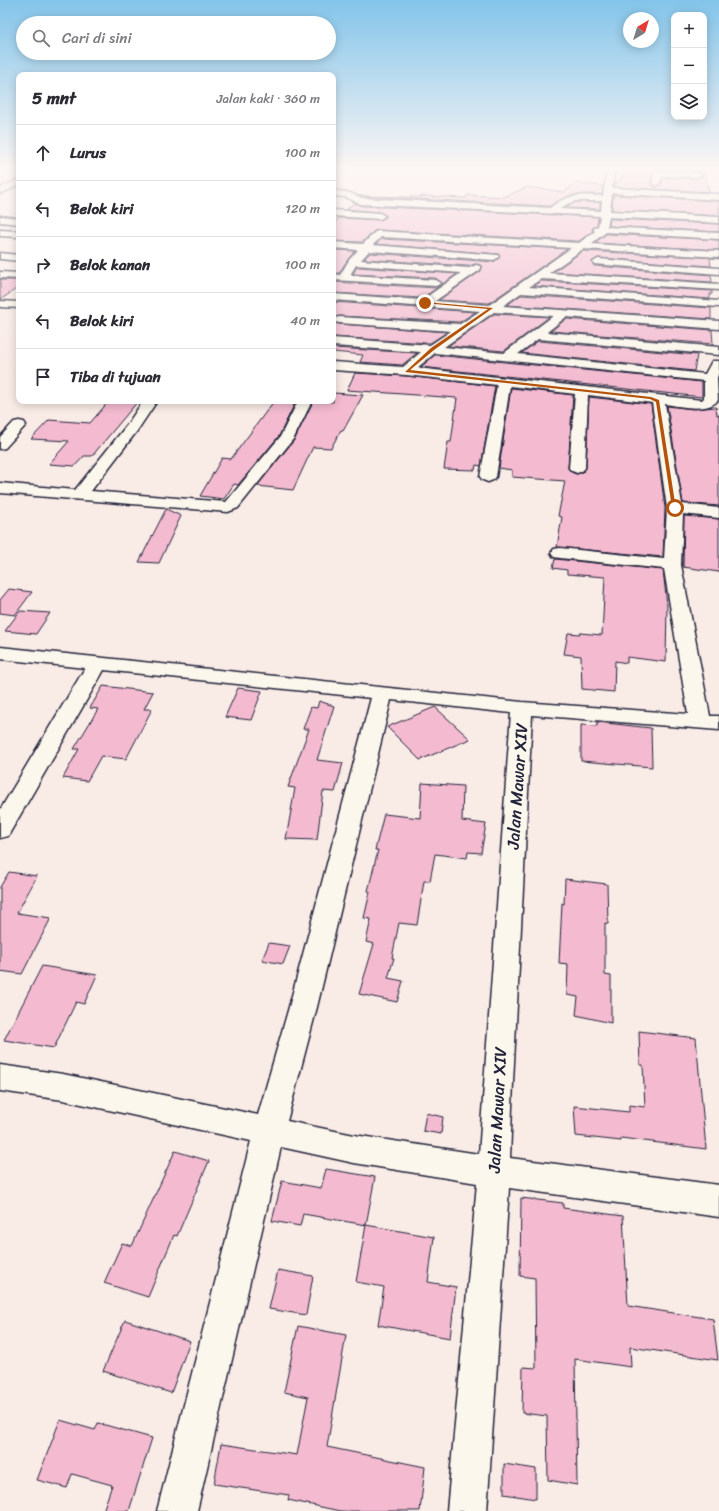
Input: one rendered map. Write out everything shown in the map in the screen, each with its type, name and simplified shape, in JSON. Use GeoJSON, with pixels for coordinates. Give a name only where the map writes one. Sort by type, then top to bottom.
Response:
{"type":"FeatureCollection","features":[{"type":"Feature","properties":{"kind":"street"},"geometry":{"type":"LineString","coordinates":[[338,277],[373,240]]}},
{"type":"Feature","properties":{"kind":"street"},"geometry":{"type":"LineString","coordinates":[[476,240],[719,254]]}},
{"type":"Feature","properties":{"kind":"street"},"geometry":{"type":"LineString","coordinates":[[406,371],[432,349],[590,240]]}},
{"type":"Feature","properties":{"kind":"street"},"geometry":{"type":"LineString","coordinates":[[425,303],[471,270],[520,242]]}},
{"type":"Feature","properties":{"kind":"street"},"geometry":{"type":"LineString","coordinates":[[336,245],[494,257]]}},
{"type":"Feature","properties":{"kind":"street"},"geometry":{"type":"LineString","coordinates":[[0,256],[16,258]]}},
{"type":"Feature","properties":{"kind":"street"},"geometry":{"type":"LineString","coordinates":[[561,259],[576,260]]}},
{"type":"Feature","properties":{"kind":"street"},"geometry":{"type":"LineString","coordinates":[[353,262],[471,270]]}},
{"type":"Feature","properties":{"kind":"street"},"geometry":{"type":"LineString","coordinates":[[590,262],[719,271]]}},
{"type":"Feature","properties":{"kind":"street"},"geometry":{"type":"LineString","coordinates":[[0,275],[16,276]]}},
{"type":"Feature","properties":{"kind":"street"},"geometry":{"type":"LineString","coordinates":[[539,276],[719,287]]}},
{"type":"Feature","properties":{"kind":"street"},"geometry":{"type":"LineString","coordinates":[[338,277],[452,284]]}},
{"type":"Feature","properties":{"kind":"street"},"geometry":{"type":"LineString","coordinates":[[519,290],[719,304]]}},
{"type":"Feature","properties":{"kind":"street"},"geometry":{"type":"LineString","coordinates":[[336,296],[719,325]]}},
{"type":"Feature","properties":{"kind":"street"},"geometry":{"type":"LineString","coordinates":[[0,304],[16,305]]}},
{"type":"Feature","properties":{"kind":"street"},"geometry":{"type":"LineString","coordinates":[[507,357],[564,314]]}},
{"type":"Feature","properties":{"kind":"street"},"geometry":{"type":"LineString","coordinates":[[339,320],[462,328]]}},
{"type":"Feature","properties":{"kind":"street"},"geometry":{"type":"LineString","coordinates":[[536,335],[719,351]]}},
{"type":"Feature","properties":{"kind":"street"},"geometry":{"type":"LineString","coordinates":[[336,342],[432,349],[710,378]]}},
{"type":"Feature","properties":{"kind":"street"},"geometry":{"type":"LineString","coordinates":[[336,366],[406,371],[705,404],[711,400],[710,378],[719,357]]}},
{"type":"Feature","properties":{"kind":"street"},"geometry":{"type":"LineString","coordinates":[[488,477],[504,383]]}},
{"type":"Feature","properties":{"kind":"street"},"geometry":{"type":"LineString","coordinates":[[577,468],[582,391]]}},
{"type":"Feature","properties":{"kind":"street"},"geometry":{"type":"LineString","coordinates":[[0,653],[522,708],[709,722],[672,565],[675,508],[659,403],[655,399]]}},
{"type":"Feature","properties":{"kind":"street"},"geometry":{"type":"LineString","coordinates":[[80,494],[132,428],[148,404]]}},
{"type":"Feature","properties":{"kind":"street"},"geometry":{"type":"LineString","coordinates":[[0,488],[226,508],[230,506],[287,438],[304,404]]}},
{"type":"Feature","properties":{"kind":"street"},"geometry":{"type":"LineString","coordinates":[[0,445],[19,425]]}},
{"type":"Feature","properties":{"kind":"street"},"geometry":{"type":"LineString","coordinates":[[675,508],[719,513]]}},
{"type":"Feature","properties":{"kind":"street"},"geometry":{"type":"LineString","coordinates":[[560,553],[672,565]]}},
{"type":"Feature","properties":{"kind":"street"},"geometry":{"type":"LineString","coordinates":[[0,830],[96,664]]}},
{"type":"Feature","properties":{"kind":"street"},"geometry":{"type":"LineString","coordinates":[[177,1511],[269,1131],[303,1007],[382,694]]}},
{"type":"Feature","properties":{"kind":"street","name":"Jalan Mawar XIV"},"geometry":{"type":"LineString","coordinates":[[467,1511],[494,1170],[498,1082],[522,708]]}},
{"type":"Feature","properties":{"kind":"street"},"geometry":{"type":"LineString","coordinates":[[0,1078],[63,1087],[354,1149],[719,1201]]}},
{"type":"Feature","properties":{"kind":"building"},"geometry":{"type":"Polygon","coordinates":[[[336,240],[365,240],[362,242],[336,241],[336,240]]]}},
{"type":"Feature","properties":{"kind":"building"},"geometry":{"type":"Polygon","coordinates":[[[381,240],[391,240],[567,249],[489,303],[439,300],[481,271],[482,267],[480,265],[475,264],[469,266],[364,259],[370,253],[494,262],[500,257],[498,254],[376,244],[381,240]]]}},
{"type":"Feature","properties":{"kind":"building"},"geometry":{"type":"Polygon","coordinates":[[[552,240],[581,240],[579,241],[552,240]]]}},
{"type":"Feature","properties":{"kind":"building"},"geometry":{"type":"Polygon","coordinates":[[[599,240],[719,240],[719,250],[595,243],[599,240]]]}},
{"type":"Feature","properties":{"kind":"building"},"geometry":{"type":"Polygon","coordinates":[[[336,250],[355,251],[348,259],[339,273],[336,273],[336,250]]]}},
{"type":"Feature","properties":{"kind":"building"},"geometry":{"type":"Polygon","coordinates":[[[583,251],[719,258],[719,259],[710,258],[711,266],[598,258],[592,262],[594,266],[711,275],[712,282],[553,272],[583,251]]]}},
{"type":"Feature","properties":{"kind":"building"},"geometry":{"type":"Polygon","coordinates":[[[357,267],[457,274],[422,298],[336,293],[336,282],[436,288],[442,284],[436,278],[353,274],[357,267]]]}},
{"type":"Feature","properties":{"kind":"building"},"geometry":{"type":"Polygon","coordinates":[[[0,280],[16,280],[16,289],[0,300],[0,280]]]}},
{"type":"Feature","properties":{"kind":"building"},"geometry":{"type":"Polygon","coordinates":[[[541,281],[712,291],[712,294],[710,294],[710,299],[533,286],[541,281]]]}},
{"type":"Feature","properties":{"kind":"building"},"geometry":{"type":"Polygon","coordinates":[[[521,295],[711,308],[711,319],[507,305],[521,295]]]}},
{"type":"Feature","properties":{"kind":"building"},"geometry":{"type":"Polygon","coordinates":[[[336,302],[475,312],[460,322],[336,317],[336,302]]]}},
{"type":"Feature","properties":{"kind":"building"},"geometry":{"type":"Polygon","coordinates":[[[494,314],[549,317],[504,351],[448,346],[494,314]]]}},
{"type":"Feature","properties":{"kind":"building"},"geometry":{"type":"Polygon","coordinates":[[[566,319],[712,330],[713,344],[551,331],[566,319]]]}},
{"type":"Feature","properties":{"kind":"building"},"geometry":{"type":"Polygon","coordinates":[[[336,323],[447,332],[430,343],[336,337],[336,323]]]}},
{"type":"Feature","properties":{"kind":"building"},"geometry":{"type":"Polygon","coordinates":[[[538,341],[697,355],[694,371],[522,353],[538,341]]]}},
{"type":"Feature","properties":{"kind":"building"},"geometry":{"type":"Polygon","coordinates":[[[336,348],[417,353],[402,365],[360,362],[363,355],[336,352],[336,348]]]}},
{"type":"Feature","properties":{"kind":"building"},"geometry":{"type":"Polygon","coordinates":[[[435,355],[702,382],[702,397],[421,367],[435,355]]]}},
{"type":"Feature","properties":{"kind":"building"},"geometry":{"type":"Polygon","coordinates":[[[355,373],[406,376],[495,386],[481,466],[476,465],[475,470],[444,469],[448,442],[451,442],[457,398],[347,390],[355,373]]]}},
{"type":"Feature","properties":{"kind":"building"},"geometry":{"type":"Polygon","coordinates":[[[511,388],[573,395],[568,468],[571,472],[576,474],[583,472],[586,468],[589,397],[651,404],[665,508],[663,557],[557,547],[562,517],[558,516],[565,481],[512,477],[512,470],[499,468],[511,388]]]}},
{"type":"Feature","properties":{"kind":"building"},"geometry":{"type":"Polygon","coordinates":[[[336,393],[363,395],[343,431],[341,430],[331,448],[313,447],[293,490],[257,486],[295,439],[312,404],[336,404],[336,393]]]}},
{"type":"Feature","properties":{"kind":"building"},"geometry":{"type":"Polygon","coordinates":[[[106,404],[135,404],[92,456],[84,456],[75,466],[49,464],[69,441],[31,439],[49,420],[90,423],[106,404]]]}},
{"type":"Feature","properties":{"kind":"building"},"geometry":{"type":"Polygon","coordinates":[[[272,404],[295,404],[279,436],[238,485],[234,484],[224,499],[200,496],[222,458],[231,459],[272,404]]]}},
{"type":"Feature","properties":{"kind":"building"},"geometry":{"type":"Polygon","coordinates":[[[667,406],[693,409],[716,407],[717,415],[719,415],[719,506],[683,503],[667,406]]]}},
{"type":"Feature","properties":{"kind":"building"},"geometry":{"type":"Polygon","coordinates":[[[166,509],[181,516],[159,563],[139,562],[166,509]]]}},
{"type":"Feature","properties":{"kind":"building"},"geometry":{"type":"Polygon","coordinates":[[[684,516],[719,519],[719,572],[683,567],[684,516]]]}},
{"type":"Feature","properties":{"kind":"building"},"geometry":{"type":"Polygon","coordinates":[[[555,559],[663,570],[667,605],[666,662],[627,657],[627,663],[615,661],[614,692],[582,689],[581,656],[564,654],[568,633],[602,635],[605,577],[567,574],[567,570],[553,568],[555,559]]]}},
{"type":"Feature","properties":{"kind":"building"},"geometry":{"type":"Polygon","coordinates":[[[9,589],[32,592],[15,615],[0,613],[0,600],[9,589]]]}},
{"type":"Feature","properties":{"kind":"building"},"geometry":{"type":"Polygon","coordinates":[[[20,611],[50,613],[36,634],[5,631],[20,611]]]}},
{"type":"Feature","properties":{"kind":"building"},"geometry":{"type":"Polygon","coordinates":[[[103,686],[153,692],[144,709],[152,709],[126,759],[101,756],[87,781],[63,778],[79,749],[74,749],[98,709],[90,708],[103,686]]]}},
{"type":"Feature","properties":{"kind":"building"},"geometry":{"type":"Polygon","coordinates":[[[238,688],[262,691],[251,720],[225,717],[238,688]]]}},
{"type":"Feature","properties":{"kind":"building"},"geometry":{"type":"Polygon","coordinates":[[[319,701],[334,706],[317,760],[343,763],[335,792],[323,791],[317,840],[286,839],[295,788],[288,787],[309,729],[303,729],[311,707],[317,708],[319,701]]]}},
{"type":"Feature","properties":{"kind":"building"},"geometry":{"type":"Polygon","coordinates":[[[435,707],[470,739],[420,760],[387,727],[435,707]]]}},
{"type":"Feature","properties":{"kind":"building"},"geometry":{"type":"Polygon","coordinates":[[[597,722],[651,728],[652,767],[581,761],[581,725],[597,726],[597,722]]]}},
{"type":"Feature","properties":{"kind":"building"},"geometry":{"type":"Polygon","coordinates":[[[422,783],[463,786],[462,821],[486,824],[481,853],[468,852],[467,858],[435,854],[430,881],[424,881],[417,925],[399,923],[392,958],[394,958],[388,978],[403,981],[397,1002],[359,994],[374,944],[366,942],[371,919],[364,918],[370,892],[368,891],[378,850],[375,850],[384,814],[420,818],[422,783]]]}},
{"type":"Feature","properties":{"kind":"building"},"geometry":{"type":"Polygon","coordinates":[[[9,872],[37,876],[17,913],[51,918],[22,974],[0,971],[0,887],[9,872]]]}},
{"type":"Feature","properties":{"kind":"building"},"geometry":{"type":"Polygon","coordinates":[[[565,879],[607,884],[608,924],[605,923],[605,975],[611,976],[611,1023],[576,1015],[578,997],[567,995],[568,964],[559,963],[562,903],[564,904],[565,879]]]}},
{"type":"Feature","properties":{"kind":"building"},"geometry":{"type":"Polygon","coordinates":[[[269,943],[290,946],[283,964],[262,960],[269,943]]]}},
{"type":"Feature","properties":{"kind":"building"},"geometry":{"type":"Polygon","coordinates":[[[42,966],[97,975],[84,1004],[76,1002],[54,1048],[4,1040],[42,966]]]}},
{"type":"Feature","properties":{"kind":"building"},"geometry":{"type":"Polygon","coordinates":[[[639,1031],[696,1038],[706,1149],[621,1138],[621,1141],[576,1136],[574,1106],[629,1112],[629,1105],[645,1107],[643,1065],[640,1065],[639,1031]]]}},
{"type":"Feature","properties":{"kind":"building"},"geometry":{"type":"Polygon","coordinates":[[[426,1113],[443,1117],[441,1134],[423,1131],[426,1113]]]}},
{"type":"Feature","properties":{"kind":"building"},"geometry":{"type":"Polygon","coordinates":[[[175,1151],[209,1161],[177,1236],[174,1235],[148,1297],[104,1283],[122,1243],[132,1246],[175,1151]]]}},
{"type":"Feature","properties":{"kind":"building"},"geometry":{"type":"Polygon","coordinates":[[[326,1169],[375,1177],[366,1225],[303,1214],[300,1226],[272,1221],[282,1181],[321,1188],[326,1169]]]}},
{"type":"Feature","properties":{"kind":"building"},"geometry":{"type":"Polygon","coordinates":[[[521,1198],[563,1203],[563,1208],[623,1216],[628,1306],[713,1319],[718,1360],[630,1347],[631,1367],[575,1359],[577,1485],[548,1480],[547,1416],[522,1413],[523,1367],[536,1368],[535,1278],[520,1276],[521,1198]]]}},
{"type":"Feature","properties":{"kind":"building"},"geometry":{"type":"Polygon","coordinates":[[[366,1225],[434,1237],[428,1282],[456,1287],[450,1338],[378,1325],[384,1287],[356,1282],[366,1225]]]}},
{"type":"Feature","properties":{"kind":"building"},"geometry":{"type":"Polygon","coordinates":[[[278,1270],[313,1276],[306,1315],[269,1309],[278,1270]]]}},
{"type":"Feature","properties":{"kind":"building"},"geometry":{"type":"Polygon","coordinates":[[[125,1320],[190,1341],[171,1393],[103,1371],[125,1320]]]}},
{"type":"Feature","properties":{"kind":"building"},"geometry":{"type":"Polygon","coordinates":[[[298,1326],[346,1335],[327,1447],[425,1467],[420,1511],[340,1511],[288,1500],[289,1495],[214,1484],[221,1444],[297,1455],[308,1397],[284,1392],[298,1326]]]}},
{"type":"Feature","properties":{"kind":"building"},"geometry":{"type":"Polygon","coordinates":[[[60,1420],[95,1430],[98,1423],[152,1438],[129,1511],[103,1511],[112,1485],[72,1474],[67,1488],[37,1480],[60,1420]]]}},
{"type":"Feature","properties":{"kind":"building"},"geometry":{"type":"Polygon","coordinates":[[[504,1464],[536,1469],[536,1499],[504,1494],[504,1464]]]}},
{"type":"Feature","properties":{"kind":"route"},"geometry":{"type":"LineString","coordinates":[[425,303],[492,308],[432,349],[406,371],[651,398],[658,401],[675,508]]}}]}
